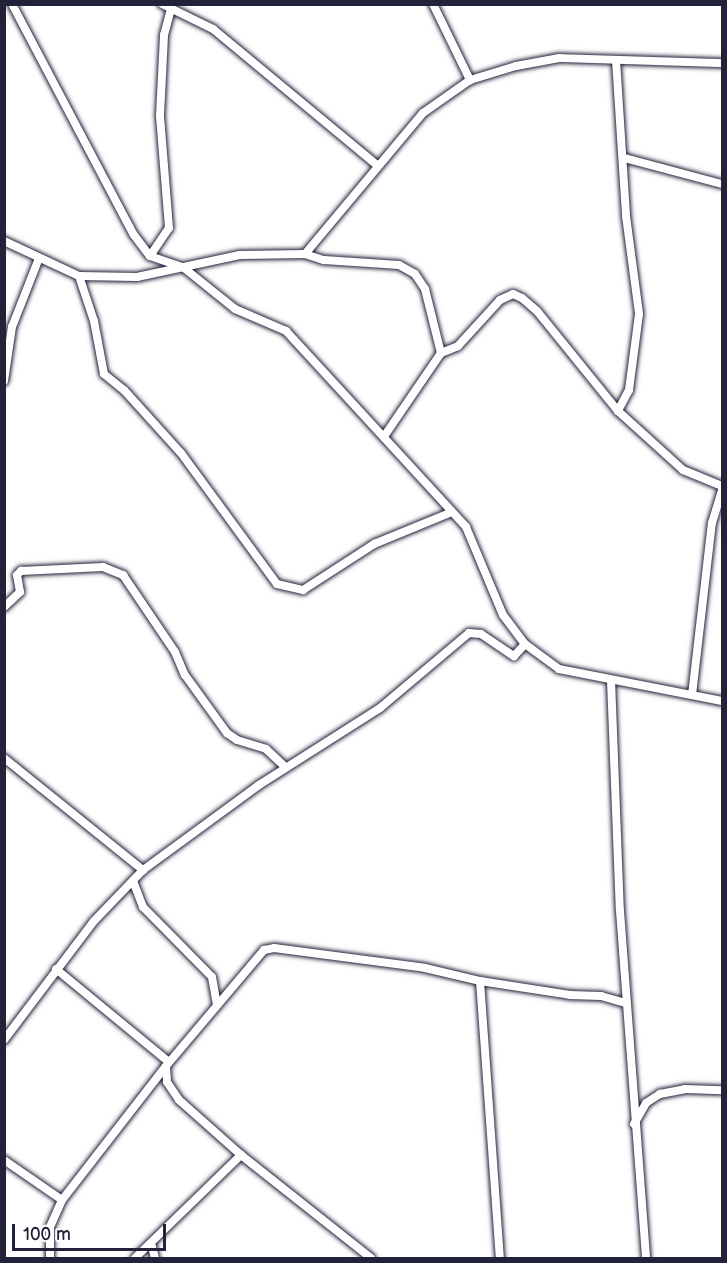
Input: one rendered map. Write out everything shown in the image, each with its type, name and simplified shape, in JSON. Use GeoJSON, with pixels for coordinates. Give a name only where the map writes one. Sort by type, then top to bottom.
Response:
{"type":"FeatureCollection","features":[{"type":"Feature","properties":{"kind":"street"},"geometry":{"type":"LineString","coordinates":[[12,4],[134,235],[150,256],[184,268],[235,309],[286,331],[322,374],[385,435],[466,527],[503,615],[525,644],[559,669],[723,701]]}},
{"type":"Feature","properties":{"kind":"street"},"geometry":{"type":"LineString","coordinates":[[433,4],[470,80]]}},
{"type":"Feature","properties":{"kind":"street"},"geometry":{"type":"LineString","coordinates":[[150,256],[169,228],[160,115],[167,6],[213,28],[378,166]]}},
{"type":"Feature","properties":{"kind":"street"},"geometry":{"type":"LineString","coordinates":[[616,60],[626,216],[633,254],[639,332],[628,390],[618,411]]}},
{"type":"Feature","properties":{"kind":"street"},"geometry":{"type":"LineString","coordinates":[[305,254],[423,113],[470,80],[535,61],[616,60],[723,63]]}},
{"type":"Feature","properties":{"kind":"street"},"geometry":{"type":"LineString","coordinates":[[624,158],[723,184]]}},
{"type":"Feature","properties":{"kind":"street"},"geometry":{"type":"LineString","coordinates":[[4,241],[79,276],[136,278],[240,255],[305,254],[324,260],[399,265],[415,274],[429,297],[432,330],[441,353]]}},
{"type":"Feature","properties":{"kind":"street"},"geometry":{"type":"LineString","coordinates":[[4,381],[12,327],[39,258]]}},
{"type":"Feature","properties":{"kind":"street"},"geometry":{"type":"LineString","coordinates":[[79,276],[94,321],[104,374],[124,390],[181,453],[277,584],[303,590],[374,544],[452,512]]}},
{"type":"Feature","properties":{"kind":"street"},"geometry":{"type":"LineString","coordinates":[[385,435],[441,353],[458,346],[493,305],[513,294],[537,311],[618,411],[683,470],[723,488],[712,523],[692,695]]}},
{"type":"Feature","properties":{"kind":"street"},"geometry":{"type":"LineString","coordinates":[[4,607],[20,592],[17,575],[21,571],[103,567],[123,575],[175,652],[185,675],[227,733],[237,740],[266,749],[285,767]]}},
{"type":"Feature","properties":{"kind":"street"},"geometry":{"type":"LineString","coordinates":[[4,1040],[56,969],[143,870],[285,767],[380,708],[469,633],[481,634],[514,656],[525,644]]}},
{"type":"Feature","properties":{"kind":"street"},"geometry":{"type":"LineString","coordinates":[[612,680],[625,1003],[646,1258]]}},
{"type":"Feature","properties":{"kind":"street"},"geometry":{"type":"LineString","coordinates":[[4,758],[143,870]]}},
{"type":"Feature","properties":{"kind":"street"},"geometry":{"type":"LineString","coordinates":[[133,881],[143,907],[212,977],[217,1004]]}},
{"type":"Feature","properties":{"kind":"street"},"geometry":{"type":"LineString","coordinates":[[50,1258],[51,1227],[62,1200],[168,1064],[259,954],[274,948],[425,968],[480,981],[570,995],[601,996],[625,1003]]}},
{"type":"Feature","properties":{"kind":"street"},"geometry":{"type":"LineString","coordinates":[[56,969],[168,1064]]}},
{"type":"Feature","properties":{"kind":"street"},"geometry":{"type":"LineString","coordinates":[[480,981],[500,1258]]}},
{"type":"Feature","properties":{"kind":"street"},"geometry":{"type":"LineString","coordinates":[[168,1064],[167,1082],[179,1100],[240,1155],[371,1258]]}},
{"type":"Feature","properties":{"kind":"street"},"geometry":{"type":"LineString","coordinates":[[634,1124],[646,1103],[660,1094],[685,1089],[723,1090]]}},
{"type":"Feature","properties":{"kind":"street"},"geometry":{"type":"LineString","coordinates":[[135,1258],[240,1155]]}},
{"type":"Feature","properties":{"kind":"street"},"geometry":{"type":"LineString","coordinates":[[4,1160],[62,1200]]}},
{"type":"Feature","properties":{"kind":"street"},"geometry":{"type":"LineString","coordinates":[[151,1243],[155,1258]]}}]}
